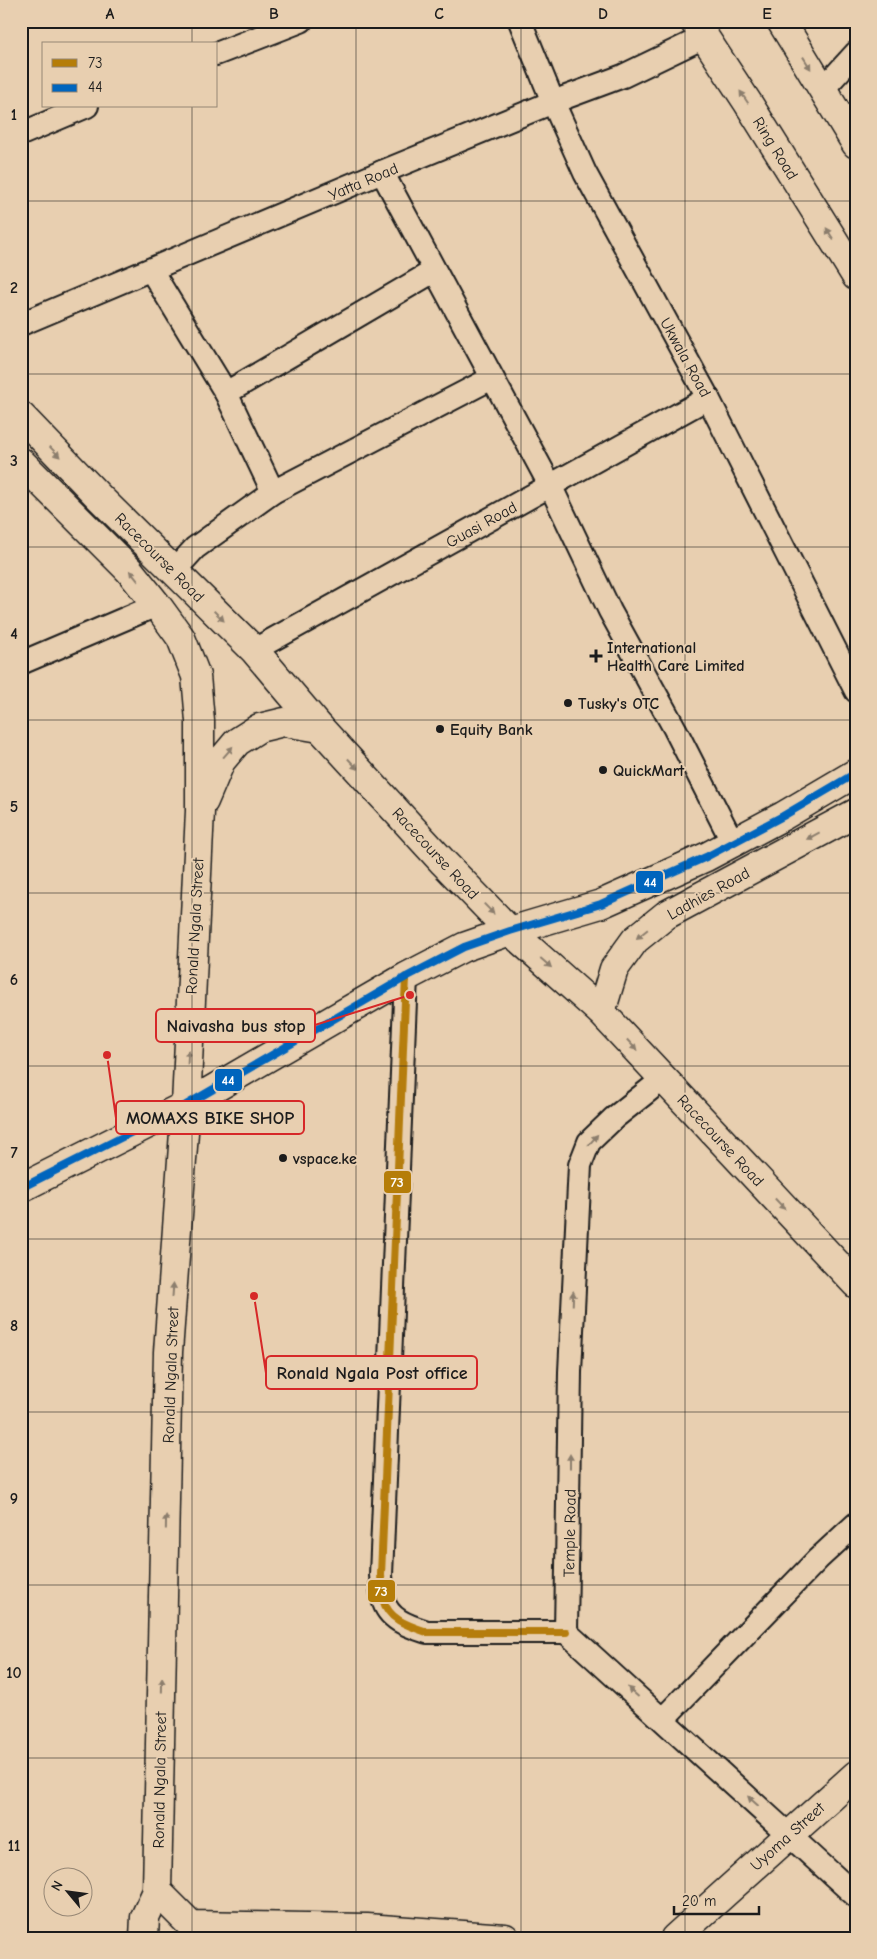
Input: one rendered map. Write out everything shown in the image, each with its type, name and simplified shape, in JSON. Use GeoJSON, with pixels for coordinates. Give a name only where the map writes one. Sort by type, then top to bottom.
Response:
{"type":"FeatureCollection","features":[{"type":"Feature","properties":{"kind":"main road"},"geometry":{"type":"LineString","coordinates":[[780,21],[856,144]]}},
{"type":"Feature","properties":{"kind":"main road","name":"Ring Road"},"geometry":{"type":"LineString","coordinates":[[699,29],[748,103],[856,276]]}},
{"type":"Feature","properties":{"kind":"main road","name":"Racecourse Road"},"geometry":{"type":"LineString","coordinates":[[21,416],[100,498],[254,650],[320,728],[443,862],[510,931],[602,1012],[856,1284]]}},
{"type":"Feature","properties":{"kind":"main road","name":"Racecourse Road"},"geometry":{"type":"LineString","coordinates":[[21,462],[129,570],[181,638],[196,676]]}},
{"type":"Feature","properties":{"kind":"main road","name":"Ronald Ngala Street"},"geometry":{"type":"LineString","coordinates":[[144,1938],[145,1917],[157,1891],[168,1352],[186,1105],[200,811],[200,721],[196,676]]}},
{"type":"Feature","properties":{"kind":"main road","name":"Ronald Ngala Street"},"geometry":{"type":"LineString","coordinates":[[200,811],[221,761],[238,742],[258,728],[284,722],[320,728]]}},
{"type":"Feature","properties":{"kind":"main road","name":"Ladhies Road"},"geometry":{"type":"LineString","coordinates":[[21,1188],[186,1105],[406,977],[464,947],[510,931],[602,904],[733,843],[856,773]]}},
{"type":"Feature","properties":{"kind":"main road","name":"Ladhies Road"},"geometry":{"type":"LineString","coordinates":[[602,1012],[614,969],[635,940],[666,915],[856,813]]}},
{"type":"Feature","properties":{"kind":"main road","name":"Uyoma Street"},"geometry":{"type":"LineString","coordinates":[[674,1938],[856,1774]]}},
{"type":"Feature","properties":{"kind":"main road"},"geometry":{"type":"LineString","coordinates":[[157,1891],[187,1931],[366,1928],[505,1938]]}},
{"type":"Feature","properties":{"kind":"street"},"geometry":{"type":"LineString","coordinates":[[218,53],[301,21]]}},
{"type":"Feature","properties":{"kind":"street","name":"Ukwala Road"},"geometry":{"type":"LineString","coordinates":[[520,21],[552,102],[585,173],[708,398],[856,691]]}},
{"type":"Feature","properties":{"kind":"street","name":"Yatta Road"},"geometry":{"type":"LineString","coordinates":[[21,324],[382,172],[552,102],[622,76],[699,29]]}},
{"type":"Feature","properties":{"kind":"street"},"geometry":{"type":"LineString","coordinates":[[823,89],[856,53]]}},
{"type":"Feature","properties":{"kind":"street"},"geometry":{"type":"LineString","coordinates":[[21,134],[82,108]]}},
{"type":"Feature","properties":{"kind":"street"},"geometry":{"type":"LineString","coordinates":[[382,172],[550,485],[610,611],[675,729],[733,843]]}},
{"type":"Feature","properties":{"kind":"street"},"geometry":{"type":"LineString","coordinates":[[152,270],[226,393],[273,492]]}},
{"type":"Feature","properties":{"kind":"street"},"geometry":{"type":"LineString","coordinates":[[226,393],[434,271]]}},
{"type":"Feature","properties":{"kind":"street"},"geometry":{"type":"LineString","coordinates":[[174,571],[195,548],[273,492],[492,378]]}},
{"type":"Feature","properties":{"kind":"street","name":"Guasi Road"},"geometry":{"type":"LineString","coordinates":[[254,650],[708,398]]}},
{"type":"Feature","properties":{"kind":"street"},"geometry":{"type":"LineString","coordinates":[[21,663],[157,605]]}},
{"type":"Feature","properties":{"kind":"street"},"geometry":{"type":"LineString","coordinates":[[406,977],[381,1575],[382,1599],[390,1614],[405,1625],[426,1632],[566,1632],[856,1896]]}},
{"type":"Feature","properties":{"kind":"street","name":"Temple Road"},"geometry":{"type":"LineString","coordinates":[[566,1632],[570,1363],[580,1165],[589,1142],[614,1118],[664,1079]]}},
{"type":"Feature","properties":{"kind":"street"},"geometry":{"type":"LineString","coordinates":[[663,1720],[818,1558],[856,1524]]}},
{"type":"Feature","properties":{"kind":"transit line","name":"44"},"geometry":{"type":"LineString","coordinates":[[21,1188],[186,1105],[406,977],[464,947],[601,904],[706,857],[783,816],[856,773]]}},
{"type":"Feature","properties":{"kind":"transit line","name":"73"},"geometry":{"type":"LineString","coordinates":[[406,977],[381,1575],[382,1596],[389,1612],[394,1617],[427,1632],[566,1632]]}},
{"type":"Feature","properties":{"kind":"place","name":"International Health Care Limited"},"geometry":{"type":"Point","coordinates":[596,656]}},
{"type":"Feature","properties":{"kind":"place","name":"Tusky's OTC"},"geometry":{"type":"Point","coordinates":[568,703]}},
{"type":"Feature","properties":{"kind":"place","name":"Equity Bank"},"geometry":{"type":"Point","coordinates":[440,729]}},
{"type":"Feature","properties":{"kind":"place","name":"QuickMart"},"geometry":{"type":"Point","coordinates":[603,770]}},
{"type":"Feature","properties":{"kind":"place","name":"Naivasha bus stop"},"geometry":{"type":"Point","coordinates":[410,995]}},
{"type":"Feature","properties":{"kind":"place","name":"MOMAXS BIKE SHOP"},"geometry":{"type":"Point","coordinates":[107,1055]}},
{"type":"Feature","properties":{"kind":"place","name":"vspace.ke"},"geometry":{"type":"Point","coordinates":[283,1158]}},
{"type":"Feature","properties":{"kind":"place","name":"Ronald Ngala Post office"},"geometry":{"type":"Point","coordinates":[254,1296]}}]}
